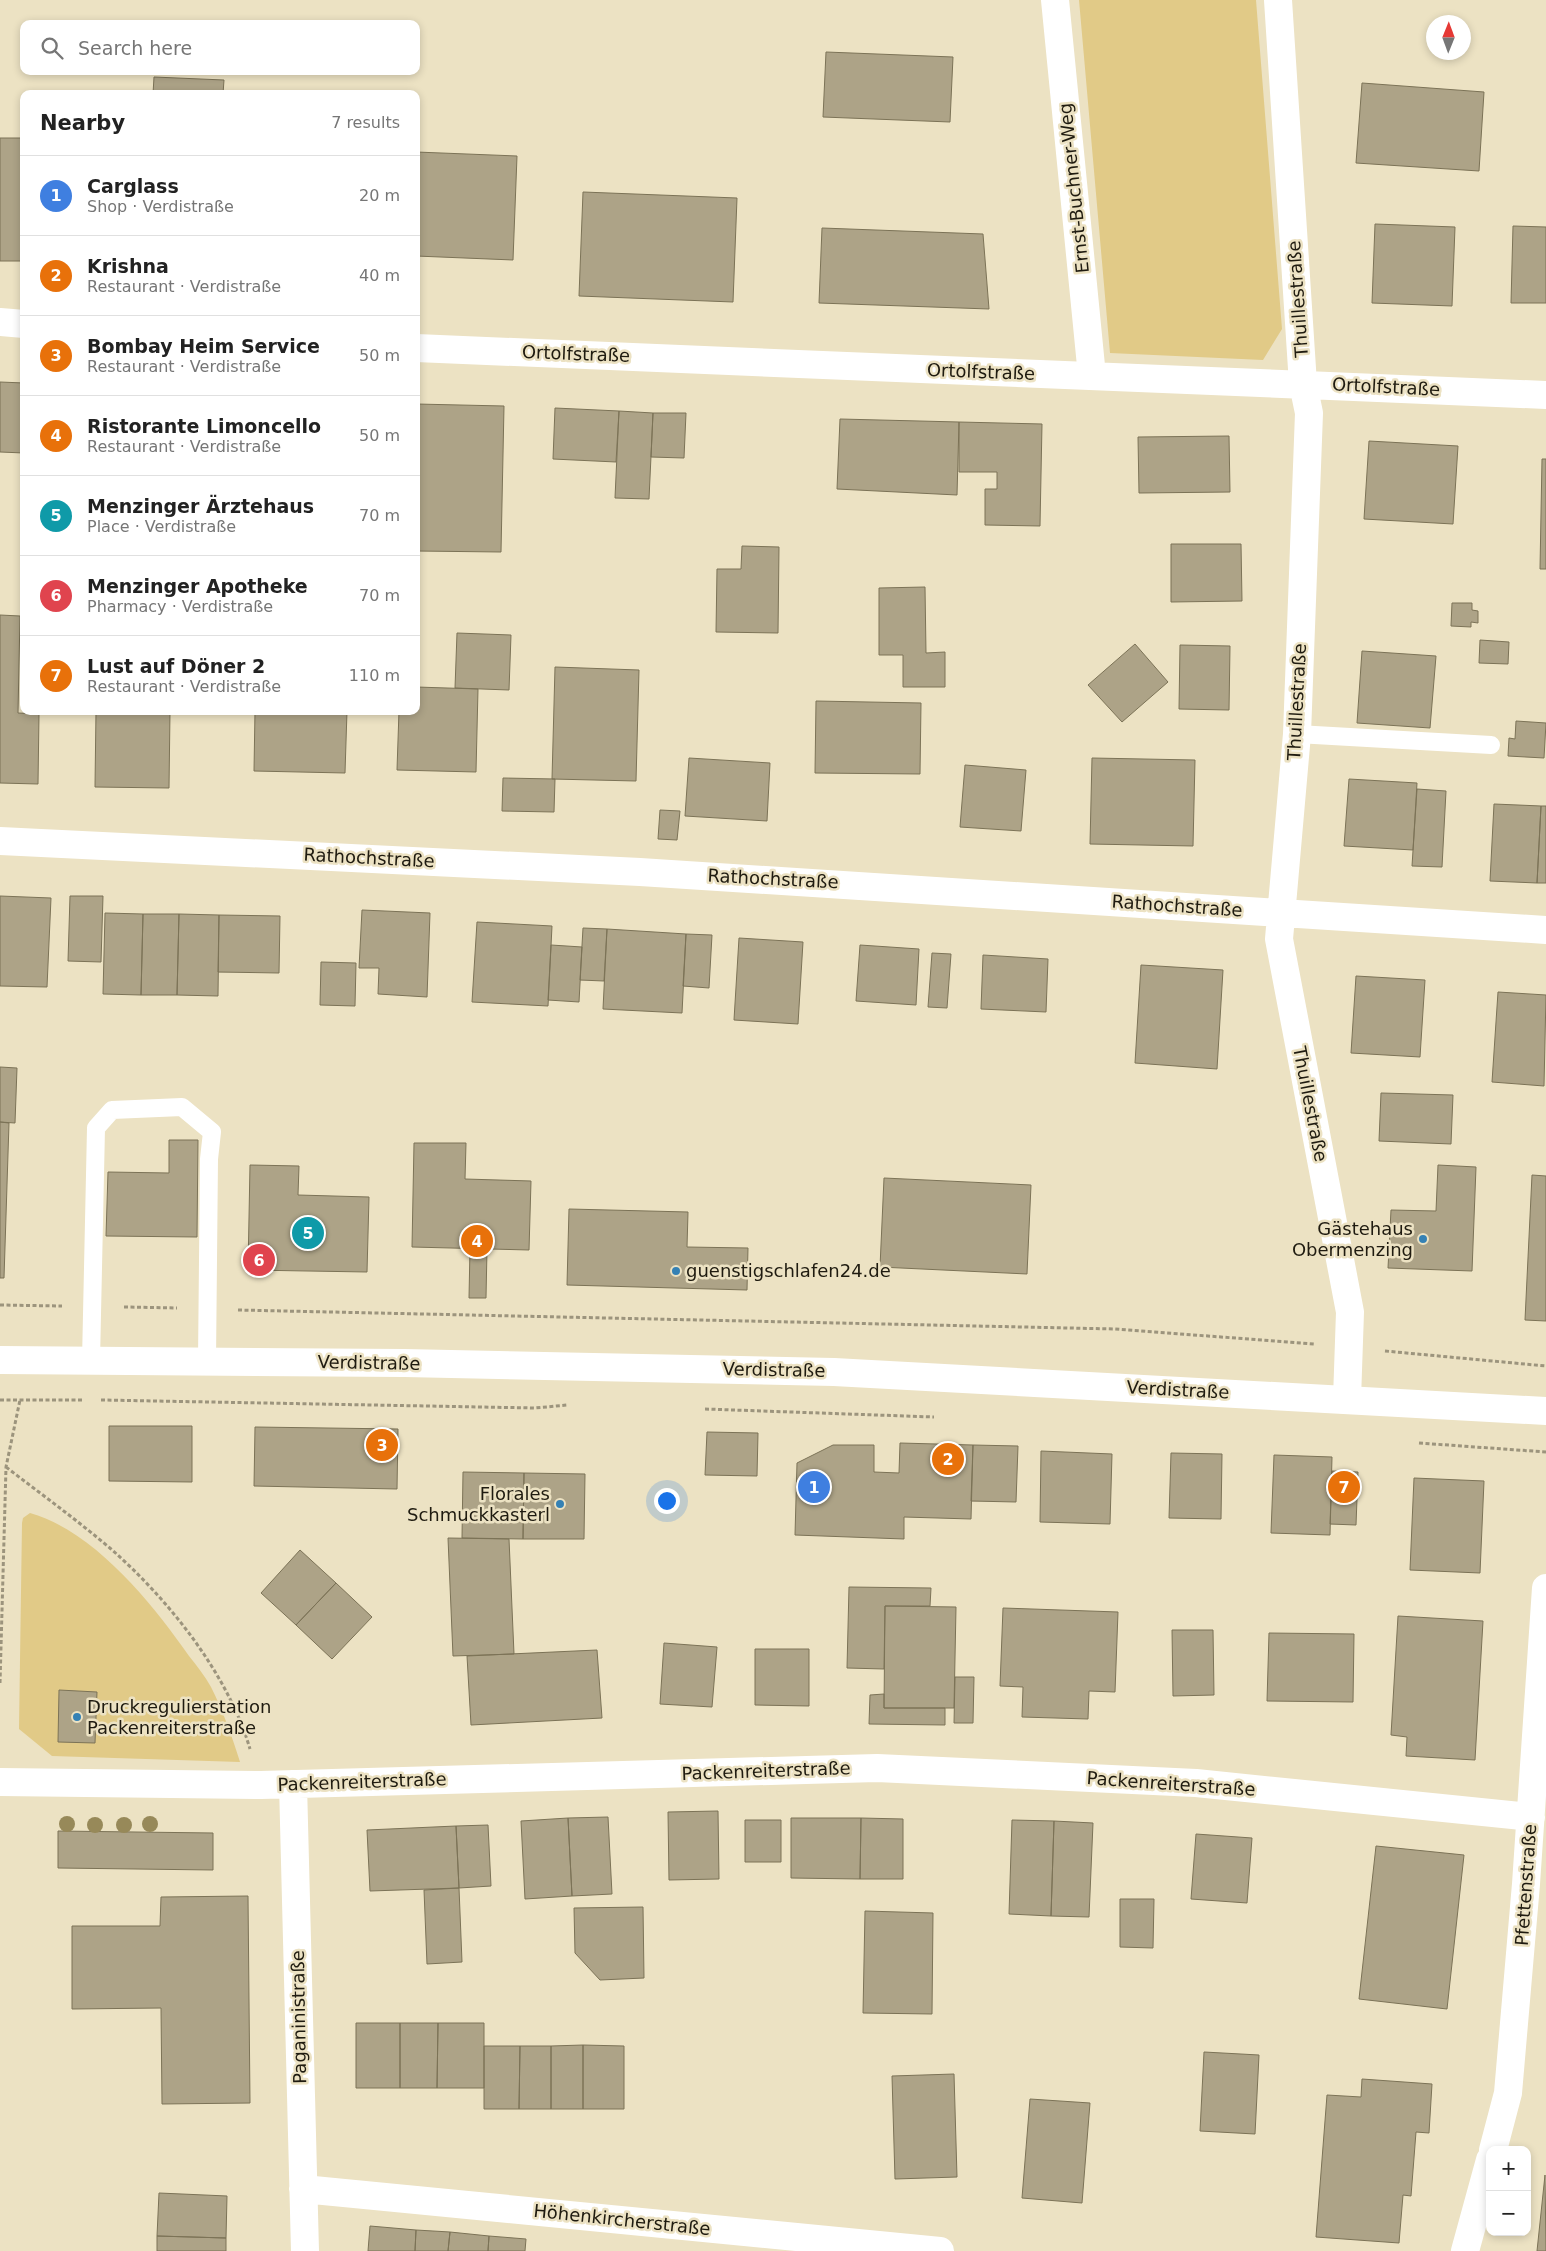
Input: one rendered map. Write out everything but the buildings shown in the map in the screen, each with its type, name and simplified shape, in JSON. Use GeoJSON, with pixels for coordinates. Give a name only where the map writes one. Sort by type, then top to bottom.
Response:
{"type":"FeatureCollection","features":[{"type":"Feature","properties":{"kind":"street","name":"Ernst-Buchner-Weg"},"geometry":{"type":"LineString","coordinates":[[1055,0],[1092,376]]}},
{"type":"Feature","properties":{"kind":"street","name":"Thuillestraße"},"geometry":{"type":"LineString","coordinates":[[1278,0],[1303,384],[1309,413],[1297,734],[1279,939],[1350,1312],[1347,1399]]}},
{"type":"Feature","properties":{"kind":"street"},"geometry":{"type":"LineString","coordinates":[[0,322],[20,324]]}},
{"type":"Feature","properties":{"kind":"street","name":"Ortolfstraße"},"geometry":{"type":"LineString","coordinates":[[420,348],[1546,395]]}},
{"type":"Feature","properties":{"kind":"street","name":"Rathochstraße"},"geometry":{"type":"LineString","coordinates":[[0,841],[640,872],[971,891],[1280,914],[1546,930]]}},
{"type":"Feature","properties":{"kind":"street","name":"Verdistraße"},"geometry":{"type":"LineString","coordinates":[[0,1360],[207,1361],[834,1372],[1546,1411]]}},
{"type":"Feature","properties":{"kind":"street","name":"Pfettenstraße"},"geometry":{"type":"LineString","coordinates":[[1494,2146],[1508,2093],[1536,1885],[1531,1817],[1546,1588]]}},
{"type":"Feature","properties":{"kind":"street","name":"Packenreiterstraße"},"geometry":{"type":"LineString","coordinates":[[0,1782],[261,1785],[877,1768],[1196,1783],[1531,1817]]}},
{"type":"Feature","properties":{"kind":"street","name":"Paganinistraße"},"geometry":{"type":"LineString","coordinates":[[293,1784],[305,2251]]}},
{"type":"Feature","properties":{"kind":"street"},"geometry":{"type":"LineString","coordinates":[[1465,2251],[1486,2175]]}},
{"type":"Feature","properties":{"kind":"street","name":"Höhenkircherstraße"},"geometry":{"type":"LineString","coordinates":[[303,2189],[940,2251]]}},
{"type":"Feature","properties":{"kind":"lane"},"geometry":{"type":"LineString","coordinates":[[1297,734],[1491,745]]}},
{"type":"Feature","properties":{"kind":"lane"},"geometry":{"type":"LineString","coordinates":[[91,1361],[96,1128],[112,1110],[182,1107],[212,1132],[207,1361]]}},
{"type":"Feature","properties":{"kind":"path"},"geometry":{"type":"LineString","coordinates":[[0,1304],[1115,1329],[1349,1347],[1412,1355],[1546,1366]]}},
{"type":"Feature","properties":{"kind":"path"},"geometry":{"type":"LineString","coordinates":[[0,1683],[6,1467],[28,1360]]}},
{"type":"Feature","properties":{"kind":"path"},"geometry":{"type":"LineString","coordinates":[[0,1400],[90,1400]]}},
{"type":"Feature","properties":{"kind":"path"},"geometry":{"type":"LineString","coordinates":[[100,1400],[413,1408],[536,1408],[572,1405]]}},
{"type":"Feature","properties":{"kind":"path"},"geometry":{"type":"LineString","coordinates":[[700,1408],[939,1417]]}},
{"type":"Feature","properties":{"kind":"path"},"geometry":{"type":"LineString","coordinates":[[1417,1443],[1546,1452]]}},
{"type":"Feature","properties":{"kind":"path"},"geometry":{"type":"LineString","coordinates":[[6,1467],[111,1550],[159,1599],[204,1652],[243,1724],[261,1785]]}},
{"type":"Feature","properties":{"kind":"shaded area"},"geometry":{"type":"Polygon","coordinates":[[[1079,0],[1256,0],[1282,329],[1263,360],[1110,353],[1079,0]]]}},
{"type":"Feature","properties":{"kind":"shaded area"},"geometry":{"type":"Polygon","coordinates":[[[30,1513],[54,1522],[77,1535],[99,1552],[120,1571],[158,1614],[211,1687],[227,1724],[240,1762],[52,1756],[19,1729],[22,1523],[23,1518],[30,1513]]]}},
{"type":"Feature","properties":{"kind":"place","name":"Menzinger Ärztehaus"},"geometry":{"type":"Point","coordinates":[308,1233]}},
{"type":"Feature","properties":{"kind":"place","name":"Gästehaus Obermenzing"},"geometry":{"type":"Point","coordinates":[1423,1239]}},
{"type":"Feature","properties":{"kind":"place","name":"Ristorante Limoncello"},"geometry":{"type":"Point","coordinates":[477,1241]}},
{"type":"Feature","properties":{"kind":"place","name":"Menzinger Apotheke"},"geometry":{"type":"Point","coordinates":[259,1260]}},
{"type":"Feature","properties":{"kind":"place","name":"guenstigschlafen24.de"},"geometry":{"type":"Point","coordinates":[676,1271]}},
{"type":"Feature","properties":{"kind":"place","name":"Bombay Heim Service"},"geometry":{"type":"Point","coordinates":[382,1445]}},
{"type":"Feature","properties":{"kind":"place","name":"Krishna"},"geometry":{"type":"Point","coordinates":[948,1459]}},
{"type":"Feature","properties":{"kind":"place","name":"Carglass"},"geometry":{"type":"Point","coordinates":[814,1487]}},
{"type":"Feature","properties":{"kind":"place","name":"Lust auf Döner 2"},"geometry":{"type":"Point","coordinates":[1344,1487]}},
{"type":"Feature","properties":{"kind":"place","name":"Florales Schmuckkasterl"},"geometry":{"type":"Point","coordinates":[560,1504]}},
{"type":"Feature","properties":{"kind":"place","name":"Druckregulierstation Packenreiterstraße"},"geometry":{"type":"Point","coordinates":[77,1717]}}]}
